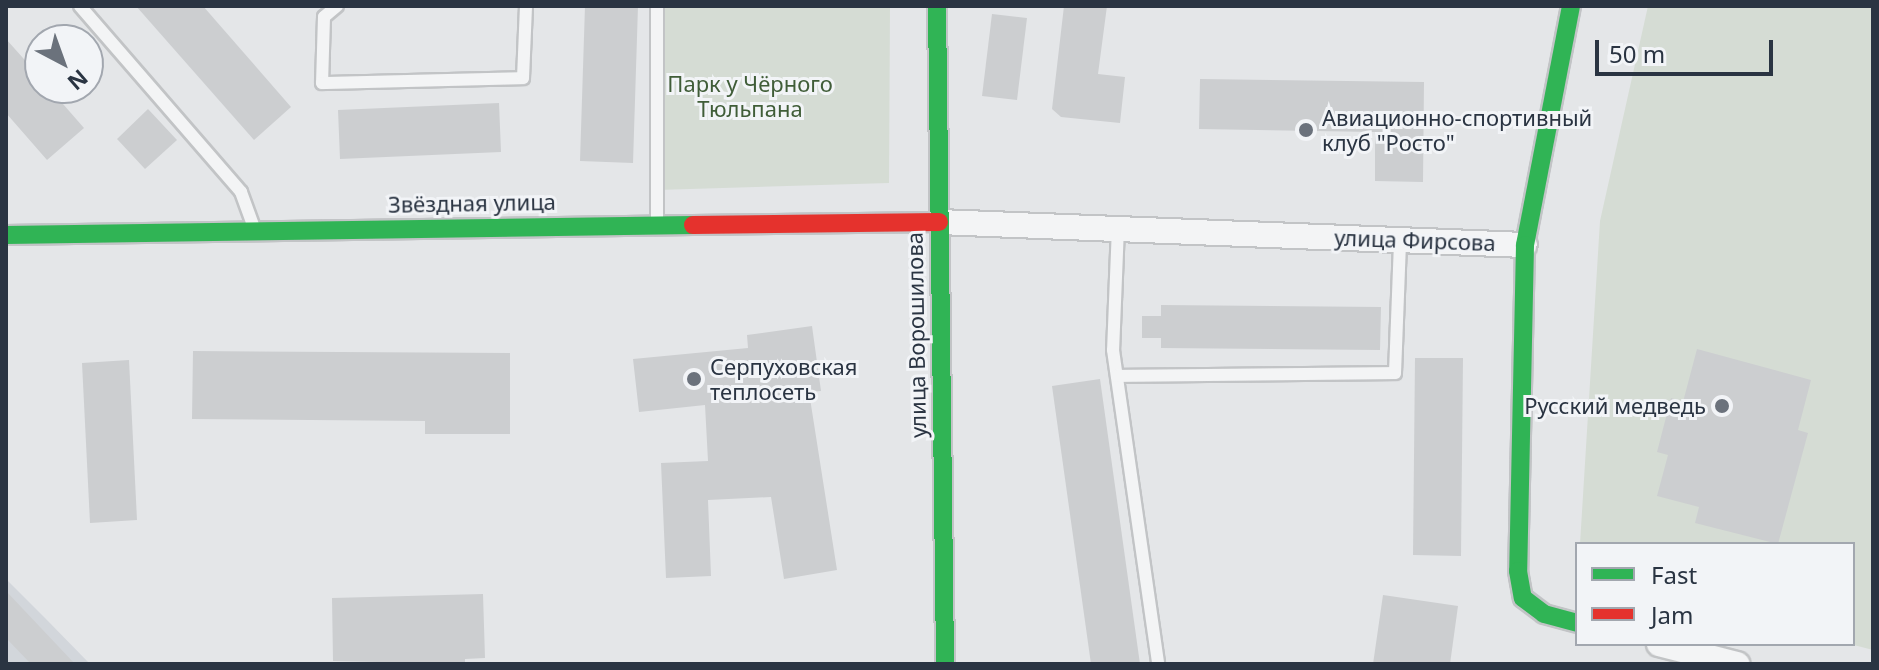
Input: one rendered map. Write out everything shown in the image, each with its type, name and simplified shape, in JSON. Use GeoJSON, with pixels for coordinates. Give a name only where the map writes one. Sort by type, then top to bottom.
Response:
{"type":"FeatureCollection","features":[{"type":"Feature","properties":{"kind":"main road","name":"улица Ворошилова"},"geometry":{"type":"LineString","coordinates":[[937,6],[945,664]]}},
{"type":"Feature","properties":{"kind":"main road"},"geometry":{"type":"LineString","coordinates":[[1525,245],[1571,6]]}},
{"type":"Feature","properties":{"kind":"main road","name":"Звёздная улица"},"geometry":{"type":"LineString","coordinates":[[6,235],[939,222]]}},
{"type":"Feature","properties":{"kind":"main road","name":"улица Фирсова"},"geometry":{"type":"LineString","coordinates":[[1525,245],[1518,571],[1523,598],[1544,614],[1575,622]]}},
{"type":"Feature","properties":{"kind":"street","name":"улица Фирсова"},"geometry":{"type":"LineString","coordinates":[[939,222],[1525,245]]}},
{"type":"Feature","properties":{"kind":"street"},"geometry":{"type":"LineString","coordinates":[[1667,646],[1737,664]]}},
{"type":"Feature","properties":{"kind":"lane"},"geometry":{"type":"LineString","coordinates":[[80,6],[241,192],[255,230]]}},
{"type":"Feature","properties":{"kind":"lane"},"geometry":{"type":"LineString","coordinates":[[337,6],[324,17],[322,83],[523,78],[526,6]]}},
{"type":"Feature","properties":{"kind":"lane"},"geometry":{"type":"LineString","coordinates":[[657,6],[657,225]]}},
{"type":"Feature","properties":{"kind":"lane"},"geometry":{"type":"LineString","coordinates":[[1118,227],[1113,350],[1158,664]]}},
{"type":"Feature","properties":{"kind":"lane"},"geometry":{"type":"LineString","coordinates":[[1117,376],[1395,373],[1400,240]]}},
{"type":"Feature","properties":{"kind":"shaded area"},"geometry":{"type":"Polygon","coordinates":[[[6,579],[45,618],[90,664],[6,664],[6,579]]]}},
{"type":"Feature","properties":{"kind":"green space","name":"Парк у Чёрного Тюльпана"},"geometry":{"type":"Polygon","coordinates":[[[657,6],[890,6],[889,183],[657,190],[657,6]]]}},
{"type":"Feature","properties":{"kind":"green space"},"geometry":{"type":"Polygon","coordinates":[[[1648,6],[1873,6],[1873,650],[1855,645],[1855,542],[1580,542],[1600,221],[1648,6]]]}},
{"type":"Feature","properties":{"kind":"building"},"geometry":{"type":"Polygon","coordinates":[[[136,6],[203,6],[291,107],[254,140],[136,6]]]}},
{"type":"Feature","properties":{"kind":"building"},"geometry":{"type":"Polygon","coordinates":[[[585,6],[638,6],[633,163],[580,161],[585,6]]]}},
{"type":"Feature","properties":{"kind":"building"},"geometry":{"type":"Polygon","coordinates":[[[1064,6],[1107,6],[1098,74],[1125,77],[1120,123],[1061,117],[1052,109],[1064,6]]]}},
{"type":"Feature","properties":{"kind":"building"},"geometry":{"type":"Polygon","coordinates":[[[992,14],[1027,18],[1017,100],[982,96],[992,14]]]}},
{"type":"Feature","properties":{"kind":"building"},"geometry":{"type":"Polygon","coordinates":[[[6,39],[24,59],[24,104],[63,104],[84,128],[47,160],[6,113],[6,39]]]}},
{"type":"Feature","properties":{"kind":"building","name":"Авиационно-спортивный клуб \"Росто\""},"geometry":{"type":"Polygon","coordinates":[[[1200,79],[1424,82],[1423,182],[1375,181],[1375,132],[1199,129],[1200,79]]]}},
{"type":"Feature","properties":{"kind":"building"},"geometry":{"type":"Polygon","coordinates":[[[499,103],[501,152],[340,159],[338,110],[499,103]]]}},
{"type":"Feature","properties":{"kind":"building"},"geometry":{"type":"Polygon","coordinates":[[[148,109],[177,140],[145,169],[117,139],[148,109]]]}},
{"type":"Feature","properties":{"kind":"building"},"geometry":{"type":"Polygon","coordinates":[[[1161,305],[1381,307],[1380,350],[1161,348],[1161,338],[1142,338],[1142,316],[1161,316],[1161,305]]]}},
{"type":"Feature","properties":{"kind":"building"},"geometry":{"type":"Polygon","coordinates":[[[812,326],[821,391],[809,392],[837,570],[784,579],[771,497],[708,500],[711,576],[666,578],[661,463],[708,461],[705,405],[639,412],[633,359],[748,348],[747,335],[812,326]]]}},
{"type":"Feature","properties":{"kind":"building"},"geometry":{"type":"Polygon","coordinates":[[[1697,349],[1811,380],[1798,430],[1808,433],[1779,542],[1695,523],[1699,507],[1657,496],[1668,455],[1657,452],[1671,398],[1683,402],[1697,349]]]}},
{"type":"Feature","properties":{"kind":"building"},"geometry":{"type":"Polygon","coordinates":[[[193,351],[510,353],[510,434],[425,434],[425,421],[192,419],[193,351]]]}},
{"type":"Feature","properties":{"kind":"building"},"geometry":{"type":"Polygon","coordinates":[[[1415,358],[1463,358],[1461,556],[1413,555],[1415,358]]]}},
{"type":"Feature","properties":{"kind":"building"},"geometry":{"type":"Polygon","coordinates":[[[129,360],[137,520],[90,523],[82,363],[129,360]]]}},
{"type":"Feature","properties":{"kind":"building"},"geometry":{"type":"Polygon","coordinates":[[[1100,379],[1140,664],[1091,664],[1052,386],[1100,379]]]}},
{"type":"Feature","properties":{"kind":"building"},"geometry":{"type":"Polygon","coordinates":[[[6,591],[75,664],[31,664],[6,638],[6,591]]]}},
{"type":"Feature","properties":{"kind":"building"},"geometry":{"type":"Polygon","coordinates":[[[483,594],[485,658],[465,659],[465,664],[333,661],[332,598],[483,594]]]}},
{"type":"Feature","properties":{"kind":"building"},"geometry":{"type":"Polygon","coordinates":[[[1383,595],[1458,606],[1450,664],[1373,664],[1383,595]]]}},
{"type":"Feature","properties":{"kind":"traffic: fast"},"geometry":{"type":"LineString","coordinates":[[937,6],[945,664]]}},
{"type":"Feature","properties":{"kind":"traffic: fast"},"geometry":{"type":"LineString","coordinates":[[1571,6],[1525,245],[1518,571],[1523,598],[1544,614],[1575,622]]}},
{"type":"Feature","properties":{"kind":"traffic: fast"},"geometry":{"type":"LineString","coordinates":[[6,235],[693,225]]}},
{"type":"Feature","properties":{"kind":"traffic: jam"},"geometry":{"type":"LineString","coordinates":[[693,225],[939,222]]}},
{"type":"Feature","properties":{"kind":"place","name":"Авиационно-спортивный клуб \"Росто\""},"geometry":{"type":"Point","coordinates":[1306,130]}},
{"type":"Feature","properties":{"kind":"place","name":"Серпуховская теплосеть"},"geometry":{"type":"Point","coordinates":[694,379]}},
{"type":"Feature","properties":{"kind":"place","name":"Русский медведь"},"geometry":{"type":"Point","coordinates":[1722,406]}}]}
